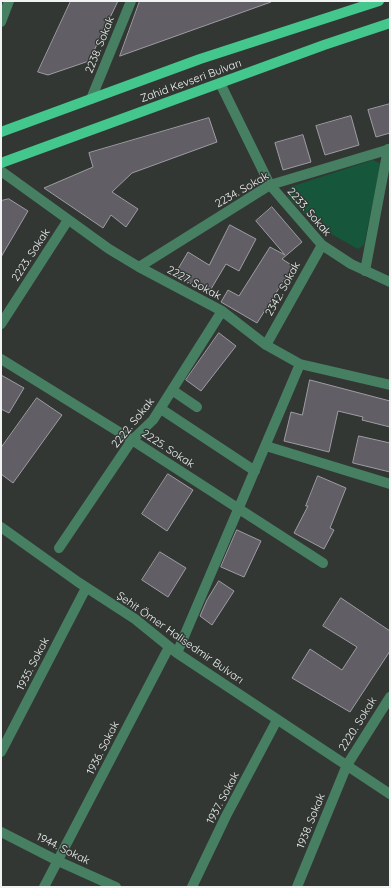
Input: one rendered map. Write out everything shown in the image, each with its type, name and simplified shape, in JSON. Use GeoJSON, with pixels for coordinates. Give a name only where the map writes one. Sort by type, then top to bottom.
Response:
{"type":"FeatureCollection","features":[{"type":"Feature","properties":{"kind":"main road","name":"Zahid Kevseri Bulvarı"},"geometry":{"type":"LineString","coordinates":[[1,132],[200,59],[373,2]]}},
{"type":"Feature","properties":{"kind":"main road","name":"Zahid Kevseri Bulvarı"},"geometry":{"type":"LineString","coordinates":[[1,163],[324,45],[390,23]]}},
{"type":"Feature","properties":{"kind":"street"},"geometry":{"type":"LineString","coordinates":[[1,22],[9,1]]}},
{"type":"Feature","properties":{"kind":"street","name":"2238. Sokak"},"geometry":{"type":"LineString","coordinates":[[91,99],[131,1]]}},
{"type":"Feature","properties":{"kind":"street","name":"2233. Sokak"},"geometry":{"type":"LineString","coordinates":[[220,83],[270,185],[322,245],[351,264],[390,282]]}},
{"type":"Feature","properties":{"kind":"street"},"geometry":{"type":"LineString","coordinates":[[365,271],[389,149]]}},
{"type":"Feature","properties":{"kind":"street","name":"2234. Sokak"},"geometry":{"type":"LineString","coordinates":[[139,267],[270,185],[389,149]]}},
{"type":"Feature","properties":{"kind":"street","name":"2227. Sokak"},"geometry":{"type":"LineString","coordinates":[[1,171],[109,249],[139,267],[222,311],[266,345],[300,364],[390,385]]}},
{"type":"Feature","properties":{"kind":"street","name":"2223. Sokak"},"geometry":{"type":"LineString","coordinates":[[1,324],[68,220]]}},
{"type":"Feature","properties":{"kind":"street","name":"2342. Sokak"},"geometry":{"type":"LineString","coordinates":[[266,345],[322,245]]}},
{"type":"Feature","properties":{"kind":"street","name":"2222. Sokak"},"geometry":{"type":"LineString","coordinates":[[59,548],[132,440],[153,420],[161,409],[222,311]]}},
{"type":"Feature","properties":{"kind":"street","name":"2225. Sokak"},"geometry":{"type":"LineString","coordinates":[[1,359],[132,440],[239,510],[323,562]]}},
{"type":"Feature","properties":{"kind":"street"},"geometry":{"type":"LineString","coordinates":[[177,653],[300,364]]}},
{"type":"Feature","properties":{"kind":"street"},"geometry":{"type":"LineString","coordinates":[[172,390],[197,407]]}},
{"type":"Feature","properties":{"kind":"street"},"geometry":{"type":"LineString","coordinates":[[161,409],[255,471]]}},
{"type":"Feature","properties":{"kind":"street"},"geometry":{"type":"LineString","coordinates":[[266,446],[390,484]]}},
{"type":"Feature","properties":{"kind":"street","name":"Şehit Ömer Halisedmir Bulvarı"},"geometry":{"type":"LineString","coordinates":[[2,530],[86,588],[135,619],[177,653],[390,794]]}},
{"type":"Feature","properties":{"kind":"street","name":"1935. Sokak"},"geometry":{"type":"LineString","coordinates":[[1,752],[86,588]]}},
{"type":"Feature","properties":{"kind":"street","name":"1936. Sokak"},"geometry":{"type":"LineString","coordinates":[[44,887],[169,647]]}},
{"type":"Feature","properties":{"kind":"street","name":"2220. Sokak"},"geometry":{"type":"LineString","coordinates":[[347,765],[390,697]]}},
{"type":"Feature","properties":{"kind":"street","name":"1937. Sokak"},"geometry":{"type":"LineString","coordinates":[[192,887],[226,816],[278,720]]}},
{"type":"Feature","properties":{"kind":"street","name":"1938. Sokak"},"geometry":{"type":"LineString","coordinates":[[297,887],[347,765]]}},
{"type":"Feature","properties":{"kind":"street","name":"1944. Sokak"},"geometry":{"type":"LineString","coordinates":[[1,832],[58,861],[116,887]]}},
{"type":"Feature","properties":{"kind":"green space"},"geometry":{"type":"Polygon","coordinates":[[[373,160],[381,164],[364,245],[358,249],[317,226],[287,197],[290,187],[373,160]]]}},
{"type":"Feature","properties":{"kind":"building"},"geometry":{"type":"Polygon","coordinates":[[[71,1],[118,1],[89,61],[48,75],[38,72],[71,1]]]}},
{"type":"Feature","properties":{"kind":"building"},"geometry":{"type":"Polygon","coordinates":[[[140,1],[271,1],[271,2],[120,56],[140,1]]]}},
{"type":"Feature","properties":{"kind":"building"},"geometry":{"type":"Polygon","coordinates":[[[390,104],[390,133],[376,137],[368,110],[390,104]]]}},
{"type":"Feature","properties":{"kind":"building"},"geometry":{"type":"Polygon","coordinates":[[[351,116],[359,145],[325,155],[316,126],[351,116]]]}},
{"type":"Feature","properties":{"kind":"building"},"geometry":{"type":"Polygon","coordinates":[[[209,118],[217,142],[132,173],[112,192],[138,209],[126,227],[111,215],[103,228],[44,188],[93,167],[89,153],[209,118]]]}},
{"type":"Feature","properties":{"kind":"building"},"geometry":{"type":"Polygon","coordinates":[[[303,135],[311,162],[283,170],[275,143],[303,135]]]}},
{"type":"Feature","properties":{"kind":"building"},"geometry":{"type":"Polygon","coordinates":[[[9,199],[28,211],[1,257],[1,201],[9,199]]]}},
{"type":"Feature","properties":{"kind":"building"},"geometry":{"type":"Polygon","coordinates":[[[272,207],[302,242],[282,259],[293,266],[257,323],[221,302],[228,290],[239,296],[270,247],[285,255],[256,221],[272,207]]]}},
{"type":"Feature","properties":{"kind":"building"},"geometry":{"type":"Polygon","coordinates":[[[230,225],[256,239],[239,271],[226,264],[208,294],[175,274],[188,252],[209,265],[230,225]]]}},
{"type":"Feature","properties":{"kind":"building"},"geometry":{"type":"Polygon","coordinates":[[[219,333],[236,346],[201,391],[186,380],[219,333]]]}},
{"type":"Feature","properties":{"kind":"building"},"geometry":{"type":"Polygon","coordinates":[[[1,375],[24,388],[9,413],[1,409],[1,375]]]}},
{"type":"Feature","properties":{"kind":"building"},"geometry":{"type":"Polygon","coordinates":[[[310,380],[390,401],[390,427],[362,420],[363,417],[338,411],[329,452],[284,441],[291,412],[302,415],[310,380]]]}},
{"type":"Feature","properties":{"kind":"building"},"geometry":{"type":"Polygon","coordinates":[[[37,398],[62,415],[13,483],[1,474],[1,448],[37,398]]]}},
{"type":"Feature","properties":{"kind":"building"},"geometry":{"type":"Polygon","coordinates":[[[359,436],[390,443],[390,472],[353,463],[359,436]]]}},
{"type":"Feature","properties":{"kind":"building"},"geometry":{"type":"Polygon","coordinates":[[[168,474],[193,490],[167,531],[142,514],[168,474]]]}},
{"type":"Feature","properties":{"kind":"building"},"geometry":{"type":"Polygon","coordinates":[[[318,476],[346,488],[330,528],[334,530],[324,549],[294,533],[308,506],[306,506],[318,476]]]}},
{"type":"Feature","properties":{"kind":"building"},"geometry":{"type":"Polygon","coordinates":[[[237,530],[261,541],[244,577],[221,567],[237,530]]]}},
{"type":"Feature","properties":{"kind":"building"},"geometry":{"type":"Polygon","coordinates":[[[160,552],[186,568],[168,597],[142,580],[160,552]]]}},
{"type":"Feature","properties":{"kind":"building"},"geometry":{"type":"Polygon","coordinates":[[[219,581],[234,591],[212,625],[200,616],[207,600],[219,581]]]}},
{"type":"Feature","properties":{"kind":"building"},"geometry":{"type":"Polygon","coordinates":[[[341,598],[390,631],[390,651],[350,712],[292,678],[310,649],[342,670],[357,647],[323,626],[341,598]]]}}]}
